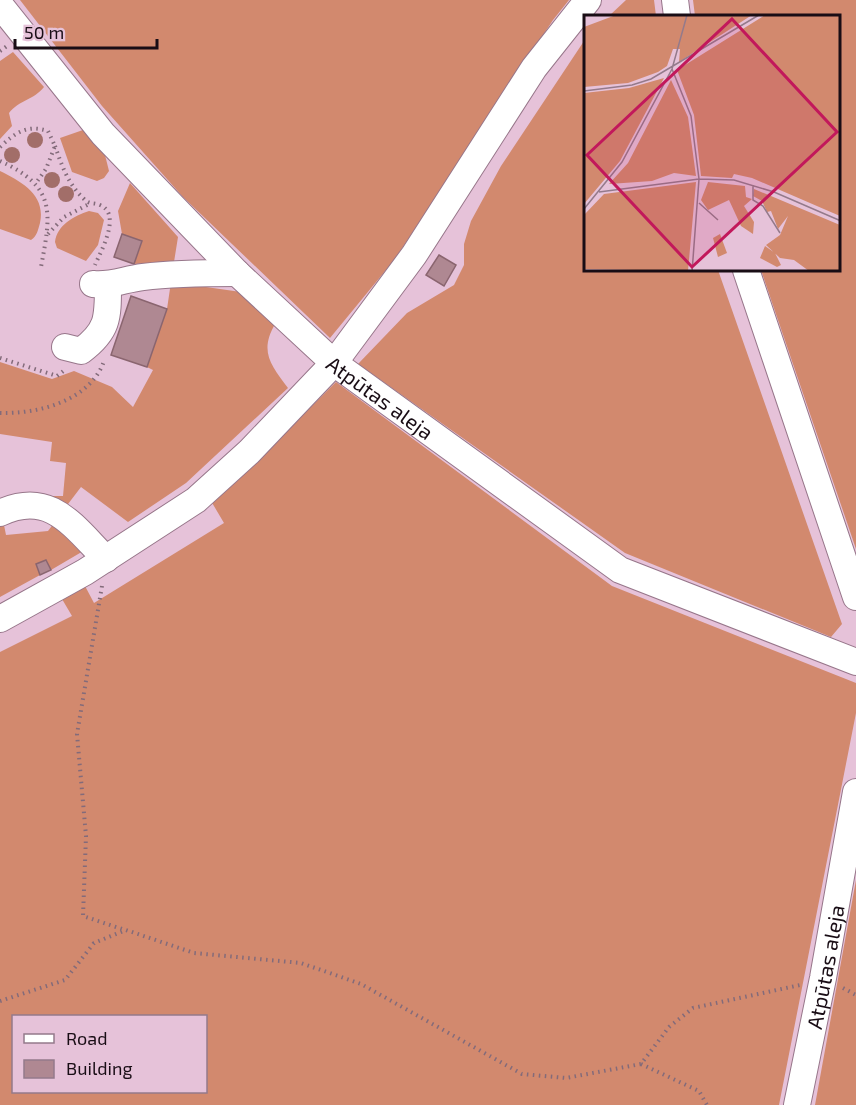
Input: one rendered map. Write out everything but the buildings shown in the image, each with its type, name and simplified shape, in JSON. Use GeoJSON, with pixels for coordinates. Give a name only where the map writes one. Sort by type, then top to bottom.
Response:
{"type":"FeatureCollection","features":[{"type":"Feature","properties":{"kind":"street"},"geometry":{"type":"LineString","coordinates":[[0,619],[106,559],[196,500],[249,452],[334,363],[414,255],[534,68],[588,0]]}},
{"type":"Feature","properties":{"kind":"street"},"geometry":{"type":"LineString","coordinates":[[675,0],[677,15]]}},
{"type":"Feature","properties":{"kind":"street","name":"Atpūtas aleja"},"geometry":{"type":"LineString","coordinates":[[0,4],[103,135],[237,273],[334,363],[620,570],[856,662]]}},
{"type":"Feature","properties":{"kind":"street"},"geometry":{"type":"LineString","coordinates":[[747,272],[856,597]]}},
{"type":"Feature","properties":{"kind":"street"},"geometry":{"type":"LineString","coordinates":[[73,349],[96,339],[108,318],[97,281],[172,273],[237,273]]}},
{"type":"Feature","properties":{"kind":"street"},"geometry":{"type":"LineString","coordinates":[[0,513],[26,503],[42,505],[60,515],[106,559]]}},
{"type":"Feature","properties":{"kind":"street","name":"Atpūtas aleja"},"geometry":{"type":"LineString","coordinates":[[797,1105],[823,978],[856,792]]}},
{"type":"Feature","properties":{"kind":"path"},"geometry":{"type":"LineString","coordinates":[[0,51],[8,46]]}},
{"type":"Feature","properties":{"kind":"path"},"geometry":{"type":"LineString","coordinates":[[0,147],[22,129],[37,127],[48,131],[70,184],[90,204]]}},
{"type":"Feature","properties":{"kind":"path"},"geometry":{"type":"LineString","coordinates":[[36,183],[46,169],[55,146]]}},
{"type":"Feature","properties":{"kind":"path"},"geometry":{"type":"LineString","coordinates":[[0,161],[36,183],[49,206],[40,267]]}},
{"type":"Feature","properties":{"kind":"path"},"geometry":{"type":"LineString","coordinates":[[46,237],[64,217],[90,204],[100,205],[108,212],[110,223],[97,281]]}},
{"type":"Feature","properties":{"kind":"path"},"geometry":{"type":"LineString","coordinates":[[0,358],[57,376],[68,368],[73,349]]}},
{"type":"Feature","properties":{"kind":"path"},"geometry":{"type":"LineString","coordinates":[[0,413],[26,414],[42,410],[83,389]]}},
{"type":"Feature","properties":{"kind":"path"},"geometry":{"type":"LineString","coordinates":[[106,559],[77,734],[86,836],[83,916],[194,952],[301,963],[361,984],[522,1074],[566,1077],[641,1064],[699,1091],[707,1105]]}},
{"type":"Feature","properties":{"kind":"path"},"geometry":{"type":"LineString","coordinates":[[0,1001],[64,980],[94,943],[126,930]]}},
{"type":"Feature","properties":{"kind":"path"},"geometry":{"type":"LineString","coordinates":[[641,1064],[669,1027],[693,1008],[782,990],[823,978],[856,995]]}},
{"type":"Feature","properties":{"kind":"shaded area"},"geometry":{"type":"Polygon","coordinates":[[[20,0],[569,0],[553,20],[395,259],[330,338],[183,197],[102,106],[20,0]]]}},
{"type":"Feature","properties":{"kind":"shaded area"},"geometry":{"type":"Polygon","coordinates":[[[626,0],[654,0],[656,15],[610,15],[626,0]]]}},
{"type":"Feature","properties":{"kind":"shaded area"},"geometry":{"type":"Polygon","coordinates":[[[693,0],[856,0],[856,549],[762,272],[841,272],[841,15],[695,15],[693,0]]]}},
{"type":"Feature","properties":{"kind":"shaded area"},"geometry":{"type":"Polygon","coordinates":[[[584,41],[584,272],[719,272],[842,624],[831,637],[625,553],[358,364],[407,313],[454,285],[464,265],[464,244],[471,221],[501,166],[584,41]]]}},
{"type":"Feature","properties":{"kind":"shaded area"},"geometry":{"type":"Polygon","coordinates":[[[13,52],[44,87],[9,113],[12,126],[0,139],[0,61],[13,52]]]}},
{"type":"Feature","properties":{"kind":"shaded area"},"geometry":{"type":"Polygon","coordinates":[[[83,130],[105,155],[109,171],[104,178],[97,181],[72,172],[60,138],[83,130]]]}},
{"type":"Feature","properties":{"kind":"shaded area"},"geometry":{"type":"Polygon","coordinates":[[[0,171],[24,185],[36,197],[41,213],[40,223],[36,235],[31,240],[0,229],[0,171]]]}},
{"type":"Feature","properties":{"kind":"shaded area"},"geometry":{"type":"Polygon","coordinates":[[[130,183],[178,237],[174,262],[134,264],[142,242],[122,234],[118,211],[130,183]]]}},
{"type":"Feature","properties":{"kind":"shaded area"},"geometry":{"type":"Polygon","coordinates":[[[89,211],[98,213],[104,220],[98,245],[86,261],[57,248],[55,242],[63,226],[89,211]]]}},
{"type":"Feature","properties":{"kind":"shaded area"},"geometry":{"type":"Polygon","coordinates":[[[171,282],[241,292],[275,324],[268,343],[269,358],[288,388],[186,483],[128,522],[81,487],[65,508],[61,501],[49,501],[49,496],[63,496],[66,463],[50,461],[52,442],[0,434],[0,362],[52,379],[74,371],[112,387],[133,407],[153,370],[147,367],[167,309],[171,282]]]}},
{"type":"Feature","properties":{"kind":"shaded area"},"geometry":{"type":"Polygon","coordinates":[[[336,382],[612,586],[856,683],[856,713],[779,1105],[0,1105],[0,652],[72,616],[62,599],[85,586],[94,603],[224,523],[211,501],[250,467],[336,382]]]}},
{"type":"Feature","properties":{"kind":"shaded area"},"geometry":{"type":"Polygon","coordinates":[[[57,519],[85,550],[51,570],[46,560],[36,564],[40,575],[0,597],[0,521],[3,520],[6,535],[48,531],[57,519]]]}},
{"type":"Feature","properties":{"kind":"shaded area"},"geometry":{"type":"Polygon","coordinates":[[[856,880],[856,1105],[815,1105],[856,880]]]}}]}
